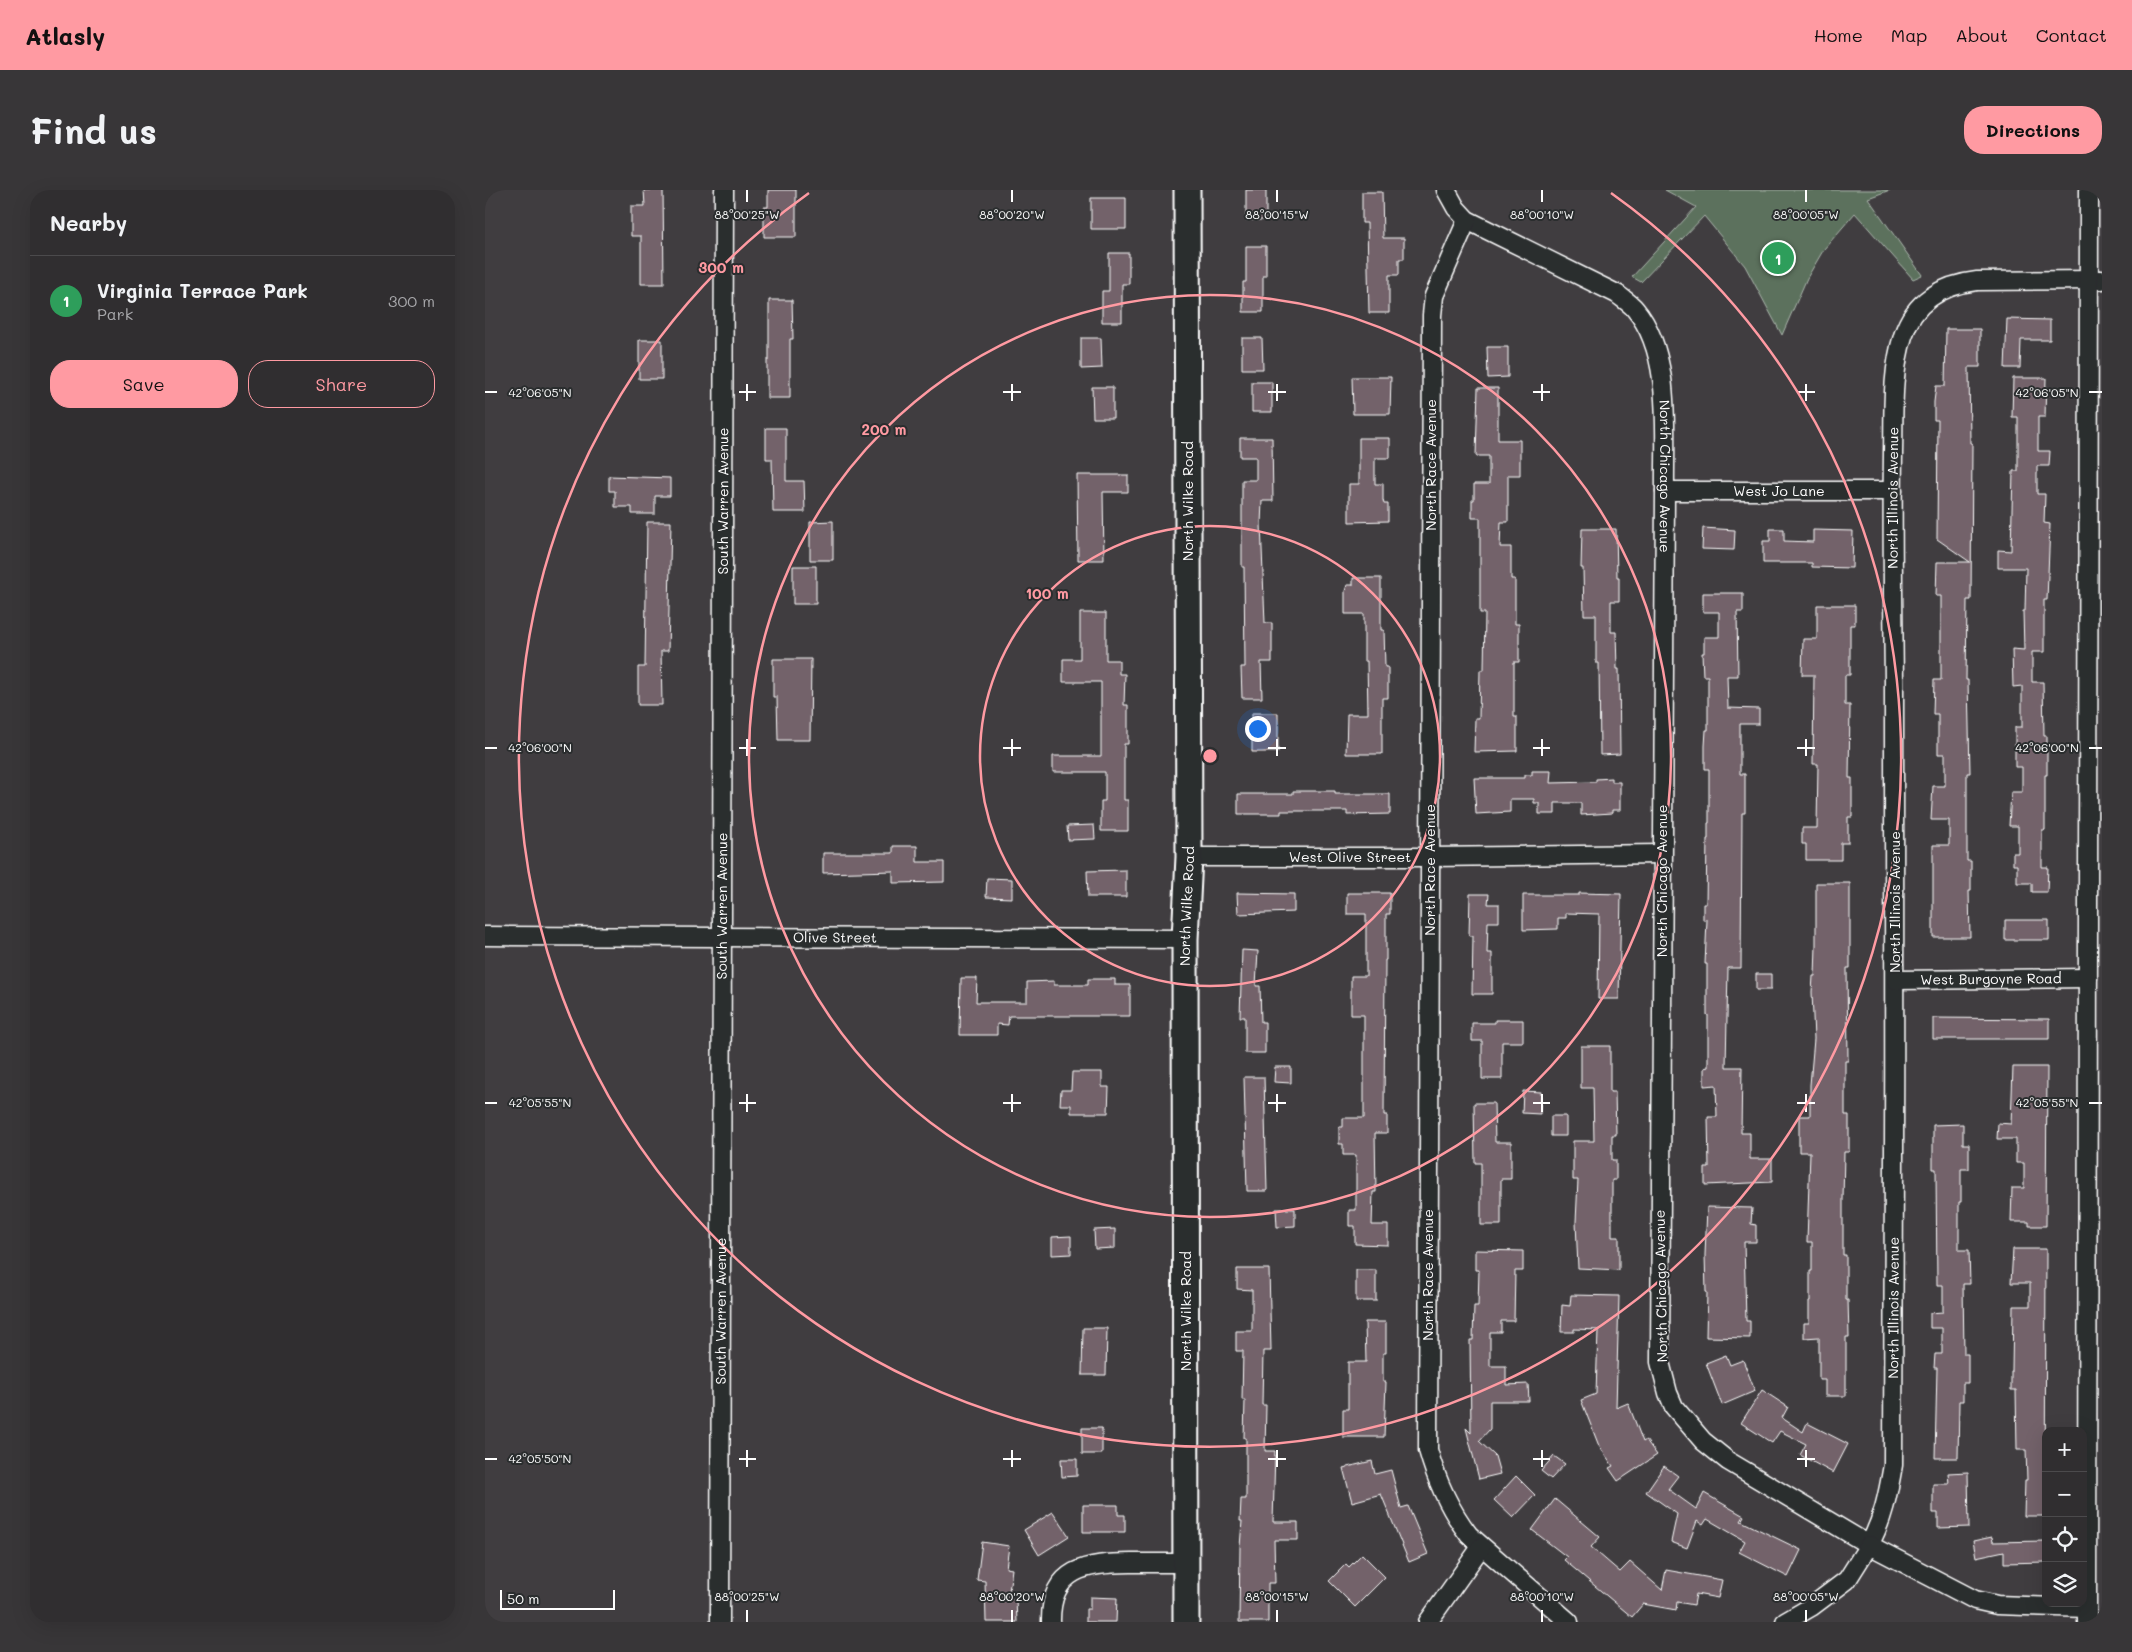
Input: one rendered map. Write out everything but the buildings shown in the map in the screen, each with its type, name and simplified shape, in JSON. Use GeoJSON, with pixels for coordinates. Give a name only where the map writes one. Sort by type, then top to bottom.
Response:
{"type":"FeatureCollection","features":[{"type":"Feature","properties":{"kind":"street","name":"South Warren Avenue"},"geometry":{"type":"LineString","coordinates":[[721,1622],[724,190]]}},
{"type":"Feature","properties":{"kind":"street","name":"North Wilke Road"},"geometry":{"type":"LineString","coordinates":[[1186,1622],[1185,939],[1189,857],[1187,190]]}},
{"type":"Feature","properties":{"kind":"street"},"geometry":{"type":"LineString","coordinates":[[1446,190],[1456,208],[1467,220]]}},
{"type":"Feature","properties":{"kind":"street"},"geometry":{"type":"LineString","coordinates":[[2087,1615],[2095,1342],[2088,978],[2096,280],[2089,190]]}},
{"type":"Feature","properties":{"kind":"street","name":"North Chicago Avenue"},"geometry":{"type":"LineString","coordinates":[[1467,220],[1617,294],[1634,308],[1646,326],[1658,355],[1661,373],[1665,491],[1659,1333],[1660,1362],[1674,1407],[1692,1431],[1728,1461],[1869,1545],[1975,1600],[1997,1605],[2087,1615]]}},
{"type":"Feature","properties":{"kind":"street","name":"North Race Avenue"},"geometry":{"type":"LineString","coordinates":[[1467,220],[1434,296],[1432,314],[1427,1450],[1437,1481],[1451,1509],[1469,1535],[1569,1622]]}},
{"type":"Feature","properties":{"kind":"street","name":"North Illinois Avenue"},"geometry":{"type":"LineString","coordinates":[[1785,1622],[1811,1608],[1847,1580],[1878,1528],[1885,1506],[1893,1465],[1895,980],[1893,491],[1895,365],[1903,334],[1910,319],[1934,293],[1958,283],[1977,281],[2096,280]]}},
{"type":"Feature","properties":{"kind":"street","name":"West Jo Lane"},"geometry":{"type":"LineString","coordinates":[[1665,491],[1893,491]]}},
{"type":"Feature","properties":{"kind":"street","name":"West Olive Street"},"geometry":{"type":"LineString","coordinates":[[1189,857],[1430,857],[1662,854]]}},
{"type":"Feature","properties":{"kind":"street","name":"Olive Street"},"geometry":{"type":"LineString","coordinates":[[485,936],[1185,939]]}},
{"type":"Feature","properties":{"kind":"street","name":"West Burgoyne Road"},"geometry":{"type":"LineString","coordinates":[[1895,980],[2088,978]]}},
{"type":"Feature","properties":{"kind":"street"},"geometry":{"type":"LineString","coordinates":[[1428,1622],[1481,1547]]}},
{"type":"Feature","properties":{"kind":"street"},"geometry":{"type":"LineString","coordinates":[[1051,1622],[1051,1606],[1055,1594],[1067,1576],[1084,1567],[1102,1563],[1186,1563]]}},
{"type":"Feature","properties":{"kind":"green space"},"geometry":{"type":"Polygon","coordinates":[[[1665,190],[1890,190],[1868,198],[1922,275],[1913,279],[1855,213],[1824,249],[1807,278],[1782,335],[1745,266],[1704,216],[1641,282],[1632,277],[1696,207],[1665,190]]]}},
{"type":"Feature","properties":{"kind":"place","name":"Virginia Terrace Park"},"geometry":{"type":"Point","coordinates":[1778,258]}}]}
